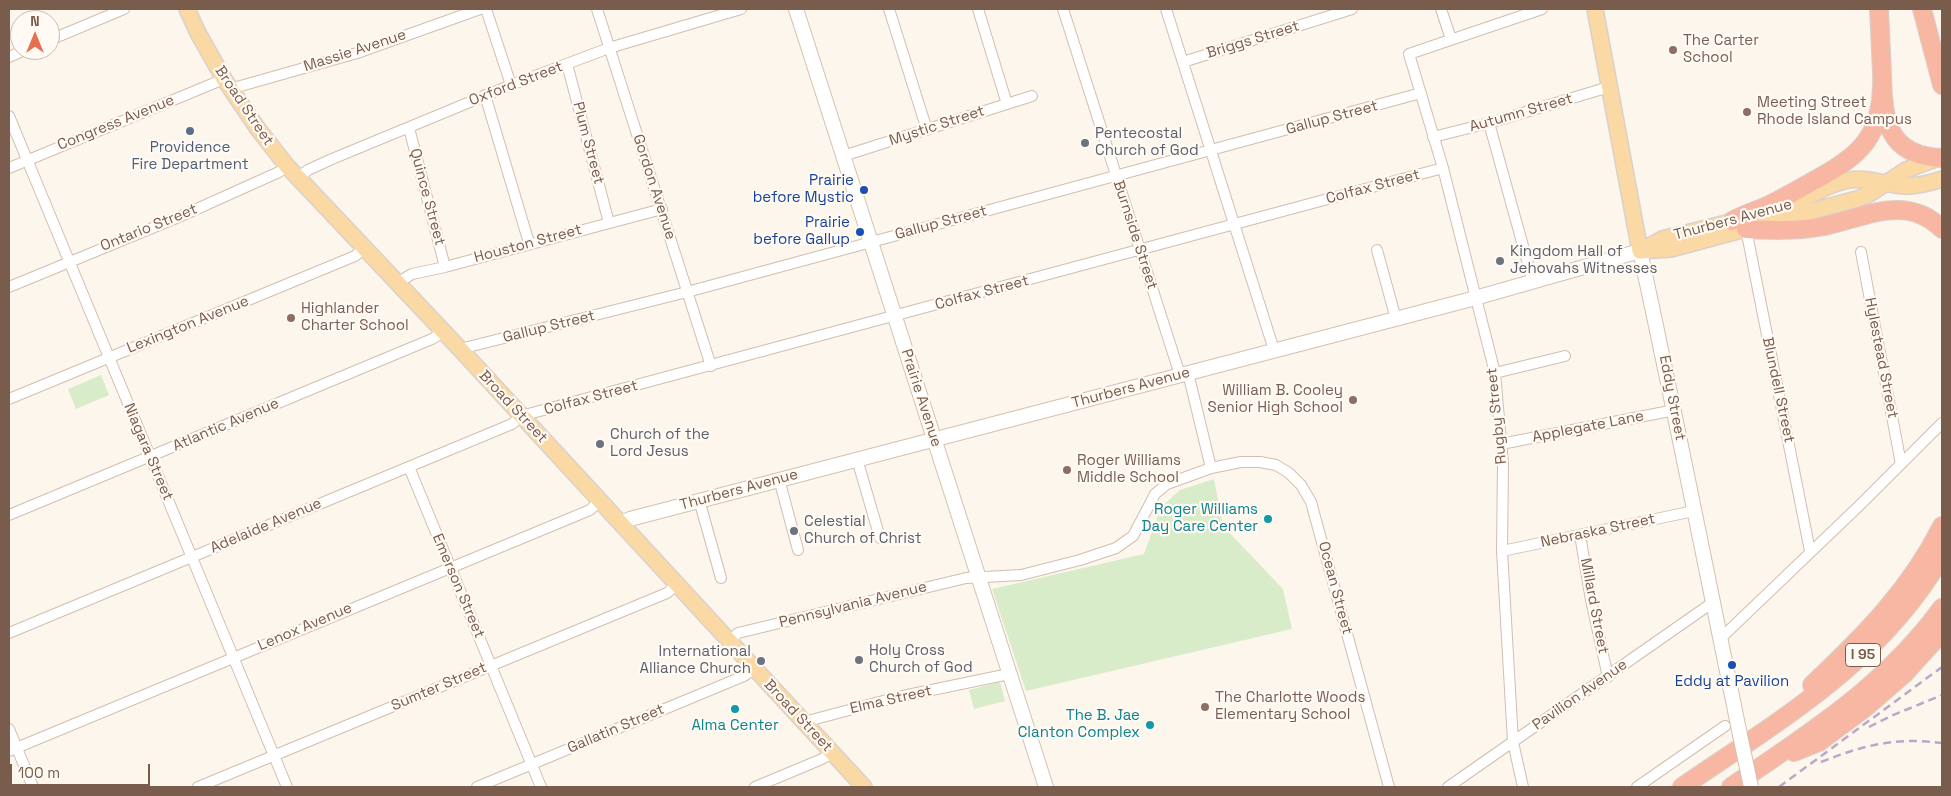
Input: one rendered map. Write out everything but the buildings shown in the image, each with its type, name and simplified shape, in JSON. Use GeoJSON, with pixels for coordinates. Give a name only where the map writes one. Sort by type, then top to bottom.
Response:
{"type":"FeatureCollection","features":[{"type":"Feature","properties":{"kind":"highway"},"geometry":{"type":"LineString","coordinates":[[1879,9],[1885,117],[1890,132],[1896,140],[1913,152],[1942,157]]}},
{"type":"Feature","properties":{"kind":"highway"},"geometry":{"type":"LineString","coordinates":[[1922,9],[1942,85]]}},
{"type":"Feature","properties":{"kind":"highway"},"geometry":{"type":"LineString","coordinates":[[1739,225],[1852,158],[1864,144],[1874,126],[1880,108],[1882,82]]}},
{"type":"Feature","properties":{"kind":"highway"},"geometry":{"type":"LineString","coordinates":[[1739,225],[1818,227],[1878,212],[1897,210],[1922,215],[1942,229]]}},
{"type":"Feature","properties":{"kind":"highway"},"geometry":{"type":"LineString","coordinates":[[1762,732],[1857,642],[1881,616],[1913,576],[1942,526]]}},
{"type":"Feature","properties":{"kind":"highway","name":"I 95"},"geometry":{"type":"LineString","coordinates":[[1682,787],[1831,682],[1870,649],[1905,611],[1925,584],[1942,556]]}},
{"type":"Feature","properties":{"kind":"highway","name":"I 95"},"geometry":{"type":"LineString","coordinates":[[1731,787],[1834,715],[1874,683],[1910,648],[1942,608]]}},
{"type":"Feature","properties":{"kind":"highway"},"geometry":{"type":"LineString","coordinates":[[1765,763],[1819,742],[1836,730],[1890,687],[1942,632]]}},
{"type":"Feature","properties":{"kind":"main road","name":"Broad Street"},"geometry":{"type":"LineString","coordinates":[[187,9],[198,33],[227,84],[258,129],[287,166],[621,523],[864,787]]}},
{"type":"Feature","properties":{"kind":"main road","name":"Prairie Avenue"},"geometry":{"type":"LineString","coordinates":[[796,9],[1046,787]]}},
{"type":"Feature","properties":{"kind":"main road","name":"Eddy Street"},"geometry":{"type":"LineString","coordinates":[[1595,9],[1640,250],[1675,410],[1712,603],[1751,787]]}},
{"type":"Feature","properties":{"kind":"main road","name":"Thurbers Avenue"},"geometry":{"type":"LineString","coordinates":[[621,523],[630,518],[1476,298],[1640,250],[1662,239],[1739,225],[1857,199],[1872,193],[1885,182],[1913,166],[1942,157]]}},
{"type":"Feature","properties":{"kind":"main road","name":"Thurbers Avenue"},"geometry":{"type":"LineString","coordinates":[[1739,225],[1843,182],[1860,179],[1910,186],[1942,179]]}},
{"type":"Feature","properties":{"kind":"street"},"geometry":{"type":"LineString","coordinates":[[60,36],[124,9]]}},
{"type":"Feature","properties":{"kind":"street","name":"Massie Avenue"},"geometry":{"type":"LineString","coordinates":[[227,84],[357,52],[480,9]]}},
{"type":"Feature","properties":{"kind":"street"},"geometry":{"type":"LineString","coordinates":[[486,9],[511,85]]}},
{"type":"Feature","properties":{"kind":"street","name":"Gordon Avenue"},"geometry":{"type":"LineString","coordinates":[[597,9],[711,366]]}},
{"type":"Feature","properties":{"kind":"street","name":"Oxford Street"},"geometry":{"type":"LineString","coordinates":[[298,178],[308,170],[332,159],[511,85],[706,14],[742,9]]}},
{"type":"Feature","properties":{"kind":"street"},"geometry":{"type":"LineString","coordinates":[[889,9],[927,130]]}},
{"type":"Feature","properties":{"kind":"street"},"geometry":{"type":"LineString","coordinates":[[978,9],[1006,104]]}},
{"type":"Feature","properties":{"kind":"street","name":"Burnside Street"},"geometry":{"type":"LineString","coordinates":[[1063,9],[1140,250],[1184,374],[1211,468]]}},
{"type":"Feature","properties":{"kind":"street"},"geometry":{"type":"LineString","coordinates":[[1166,9],[1236,224],[1274,350]]}},
{"type":"Feature","properties":{"kind":"street","name":"Briggs Street"},"geometry":{"type":"LineString","coordinates":[[1183,62],[1352,9]]}},
{"type":"Feature","properties":{"kind":"street"},"geometry":{"type":"LineString","coordinates":[[1441,9],[1451,40],[1542,9]]}},
{"type":"Feature","properties":{"kind":"street","name":"Rugby Street"},"geometry":{"type":"LineString","coordinates":[[1451,40],[1409,54],[1443,168],[1495,373],[1503,464],[1502,552],[1513,742],[1523,787]]}},
{"type":"Feature","properties":{"kind":"street","name":"Plum Street"},"geometry":{"type":"LineString","coordinates":[[567,64],[609,223]]}},
{"type":"Feature","properties":{"kind":"street","name":"Congress Avenue"},"geometry":{"type":"LineString","coordinates":[[9,168],[227,84]]}},
{"type":"Feature","properties":{"kind":"street","name":"Autumn Street"},"geometry":{"type":"LineString","coordinates":[[1433,137],[1489,123],[1609,87]]}},
{"type":"Feature","properties":{"kind":"street","name":"Gallup Street"},"geometry":{"type":"LineString","coordinates":[[460,350],[687,292],[1421,93]]}},
{"type":"Feature","properties":{"kind":"street"},"geometry":{"type":"LineString","coordinates":[[486,95],[530,243]]}},
{"type":"Feature","properties":{"kind":"street","name":"Mystic Street"},"geometry":{"type":"LineString","coordinates":[[843,156],[1032,96]]}},
{"type":"Feature","properties":{"kind":"street","name":"Niagara Street"},"geometry":{"type":"LineString","coordinates":[[9,116],[287,787]]}},
{"type":"Feature","properties":{"kind":"street"},"geometry":{"type":"LineString","coordinates":[[1489,123],[1533,282]]}},
{"type":"Feature","properties":{"kind":"street","name":"Quince Street"},"geometry":{"type":"LineString","coordinates":[[409,128],[445,267]]}},
{"type":"Feature","properties":{"kind":"street","name":"Ontario Street"},"geometry":{"type":"LineString","coordinates":[[9,287],[179,217],[278,172],[287,166]]}},
{"type":"Feature","properties":{"kind":"street","name":"Colfax Street"},"geometry":{"type":"LineString","coordinates":[[520,416],[1443,168]]}},
{"type":"Feature","properties":{"kind":"street","name":"Houston Street"},"geometry":{"type":"LineString","coordinates":[[397,283],[412,274],[445,267],[662,209]]}},
{"type":"Feature","properties":{"kind":"street","name":"Blundell Street"},"geometry":{"type":"LineString","coordinates":[[1739,225],[1810,552]]}},
{"type":"Feature","properties":{"kind":"street","name":"Lexington Avenue"},"geometry":{"type":"LineString","coordinates":[[9,399],[355,256],[364,248]]}},
{"type":"Feature","properties":{"kind":"street"},"geometry":{"type":"LineString","coordinates":[[1377,250],[1396,319]]}},
{"type":"Feature","properties":{"kind":"street","name":"Hylestead Street"},"geometry":{"type":"LineString","coordinates":[[1861,252],[1901,464]]}},
{"type":"Feature","properties":{"kind":"street","name":"Atlantic Avenue"},"geometry":{"type":"LineString","coordinates":[[9,515],[432,340],[443,332]]}},
{"type":"Feature","properties":{"kind":"street"},"geometry":{"type":"LineString","coordinates":[[1495,373],[1565,356]]}},
{"type":"Feature","properties":{"kind":"street","name":"Applegate Lane"},"geometry":{"type":"LineString","coordinates":[[1501,444],[1675,410]]}},
{"type":"Feature","properties":{"kind":"street","name":"Adelaide Avenue"},"geometry":{"type":"LineString","coordinates":[[9,633],[512,424],[520,416]]}},
{"type":"Feature","properties":{"kind":"street"},"geometry":{"type":"LineString","coordinates":[[1720,639],[1942,423]]}},
{"type":"Feature","properties":{"kind":"street"},"geometry":{"type":"LineString","coordinates":[[857,459],[880,538]]}},
{"type":"Feature","properties":{"kind":"street","name":"Ocean Street"},"geometry":{"type":"LineString","coordinates":[[980,578],[1020,575],[1080,560],[1116,548],[1133,536],[1155,494],[1167,484],[1211,468],[1241,462],[1260,462],[1276,466],[1289,473],[1301,485],[1311,502],[1389,787]]}},
{"type":"Feature","properties":{"kind":"street","name":"Emerson Street"},"geometry":{"type":"LineString","coordinates":[[409,467],[541,787]]}},
{"type":"Feature","properties":{"kind":"street"},"geometry":{"type":"LineString","coordinates":[[779,480],[798,550]]}},
{"type":"Feature","properties":{"kind":"street"},"geometry":{"type":"LineString","coordinates":[[699,500],[721,578]]}},
{"type":"Feature","properties":{"kind":"street","name":"Lenox Avenue"},"geometry":{"type":"LineString","coordinates":[[12,749],[590,510],[599,501]]}},
{"type":"Feature","properties":{"kind":"street","name":"Nebraska Street"},"geometry":{"type":"LineString","coordinates":[[1502,552],[1694,511]]}},
{"type":"Feature","properties":{"kind":"street","name":"Millard Street"},"geometry":{"type":"LineString","coordinates":[[1580,535],[1591,600],[1608,677]]}},
{"type":"Feature","properties":{"kind":"street","name":"Pennsylvania Avenue"},"geometry":{"type":"LineString","coordinates":[[730,641],[738,634],[966,578],[980,578]]}},
{"type":"Feature","properties":{"kind":"street","name":"Sumter Street"},"geometry":{"type":"LineString","coordinates":[[198,787],[667,593],[677,584]]}},
{"type":"Feature","properties":{"kind":"street","name":"Pavilion Avenue"},"geometry":{"type":"LineString","coordinates":[[1448,787],[1712,603]]}},
{"type":"Feature","properties":{"kind":"street","name":"Gallatin Street"},"geometry":{"type":"LineString","coordinates":[[477,787],[744,676],[754,669]]}},
{"type":"Feature","properties":{"kind":"street","name":"Elma Street"},"geometry":{"type":"LineString","coordinates":[[804,722],[898,697],[1009,674]]}},
{"type":"Feature","properties":{"kind":"street"},"geometry":{"type":"LineString","coordinates":[[1637,787],[1725,726]]}},
{"type":"Feature","properties":{"kind":"street"},"geometry":{"type":"LineString","coordinates":[[9,729],[12,749],[33,787]]}},
{"type":"Feature","properties":{"kind":"street"},"geometry":{"type":"LineString","coordinates":[[755,787],[832,753]]}},
{"type":"Feature","properties":{"kind":"green space"},"geometry":{"type":"Polygon","coordinates":[[[101,375],[109,395],[76,409],[68,389],[101,375]]]}},
{"type":"Feature","properties":{"kind":"green space"},"geometry":{"type":"Polygon","coordinates":[[[1214,479],[1223,526],[1283,589],[1292,629],[1026,691],[992,589],[1144,554],[1161,507],[1180,490],[1214,479]]]}},
{"type":"Feature","properties":{"kind":"green space"},"geometry":{"type":"Polygon","coordinates":[[[1000,682],[1005,701],[974,709],[969,690],[1000,682]]]}},
{"type":"Feature","properties":{"kind":"railway"},"geometry":{"type":"LineString","coordinates":[[1779,787],[1942,667]]}},
{"type":"Feature","properties":{"kind":"railway"},"geometry":{"type":"LineString","coordinates":[[1869,727],[1942,695]]}},
{"type":"Feature","properties":{"kind":"railway"},"geometry":{"type":"LineString","coordinates":[[1821,762],[1880,744],[1910,741],[1942,743]]}},
{"type":"Feature","properties":{"kind":"place","name":"The Carter School"},"geometry":{"type":"Point","coordinates":[1673,50]}},
{"type":"Feature","properties":{"kind":"place","name":"Meeting Street Rhode Island Campus"},"geometry":{"type":"Point","coordinates":[1747,112]}},
{"type":"Feature","properties":{"kind":"place","name":"Providence Fire Department"},"geometry":{"type":"Point","coordinates":[190,131]}},
{"type":"Feature","properties":{"kind":"place","name":"Pentecostal Church of God"},"geometry":{"type":"Point","coordinates":[1085,143]}},
{"type":"Feature","properties":{"kind":"place","name":"Prairie before Mystic"},"geometry":{"type":"Point","coordinates":[864,190]}},
{"type":"Feature","properties":{"kind":"place","name":"Prairie before Gallup"},"geometry":{"type":"Point","coordinates":[860,232]}},
{"type":"Feature","properties":{"kind":"place","name":"Kingdom Hall of Jehovahs Witnesses"},"geometry":{"type":"Point","coordinates":[1500,261]}},
{"type":"Feature","properties":{"kind":"place","name":"Highlander Charter School"},"geometry":{"type":"Point","coordinates":[291,318]}},
{"type":"Feature","properties":{"kind":"place","name":"William B. Cooley Senior High School"},"geometry":{"type":"Point","coordinates":[1353,400]}},
{"type":"Feature","properties":{"kind":"place","name":"Church of the Lord Jesus"},"geometry":{"type":"Point","coordinates":[600,444]}},
{"type":"Feature","properties":{"kind":"place","name":"Roger Williams Middle School"},"geometry":{"type":"Point","coordinates":[1067,470]}},
{"type":"Feature","properties":{"kind":"place","name":"Roger Williams Day Care Center"},"geometry":{"type":"Point","coordinates":[1268,519]}},
{"type":"Feature","properties":{"kind":"place","name":"Celestial Church of Christ"},"geometry":{"type":"Point","coordinates":[794,531]}},
{"type":"Feature","properties":{"kind":"place","name":"Holy Cross Church of God"},"geometry":{"type":"Point","coordinates":[859,660]}},
{"type":"Feature","properties":{"kind":"place","name":"International Alliance Church"},"geometry":{"type":"Point","coordinates":[761,661]}},
{"type":"Feature","properties":{"kind":"place","name":"Eddy at Pavilion"},"geometry":{"type":"Point","coordinates":[1732,665]}},
{"type":"Feature","properties":{"kind":"place","name":"The Charlotte Woods Elementary School"},"geometry":{"type":"Point","coordinates":[1205,707]}},
{"type":"Feature","properties":{"kind":"place","name":"Alma Center"},"geometry":{"type":"Point","coordinates":[735,709]}},
{"type":"Feature","properties":{"kind":"place","name":"The B. Jae Clanton Complex"},"geometry":{"type":"Point","coordinates":[1150,725]}}]}
